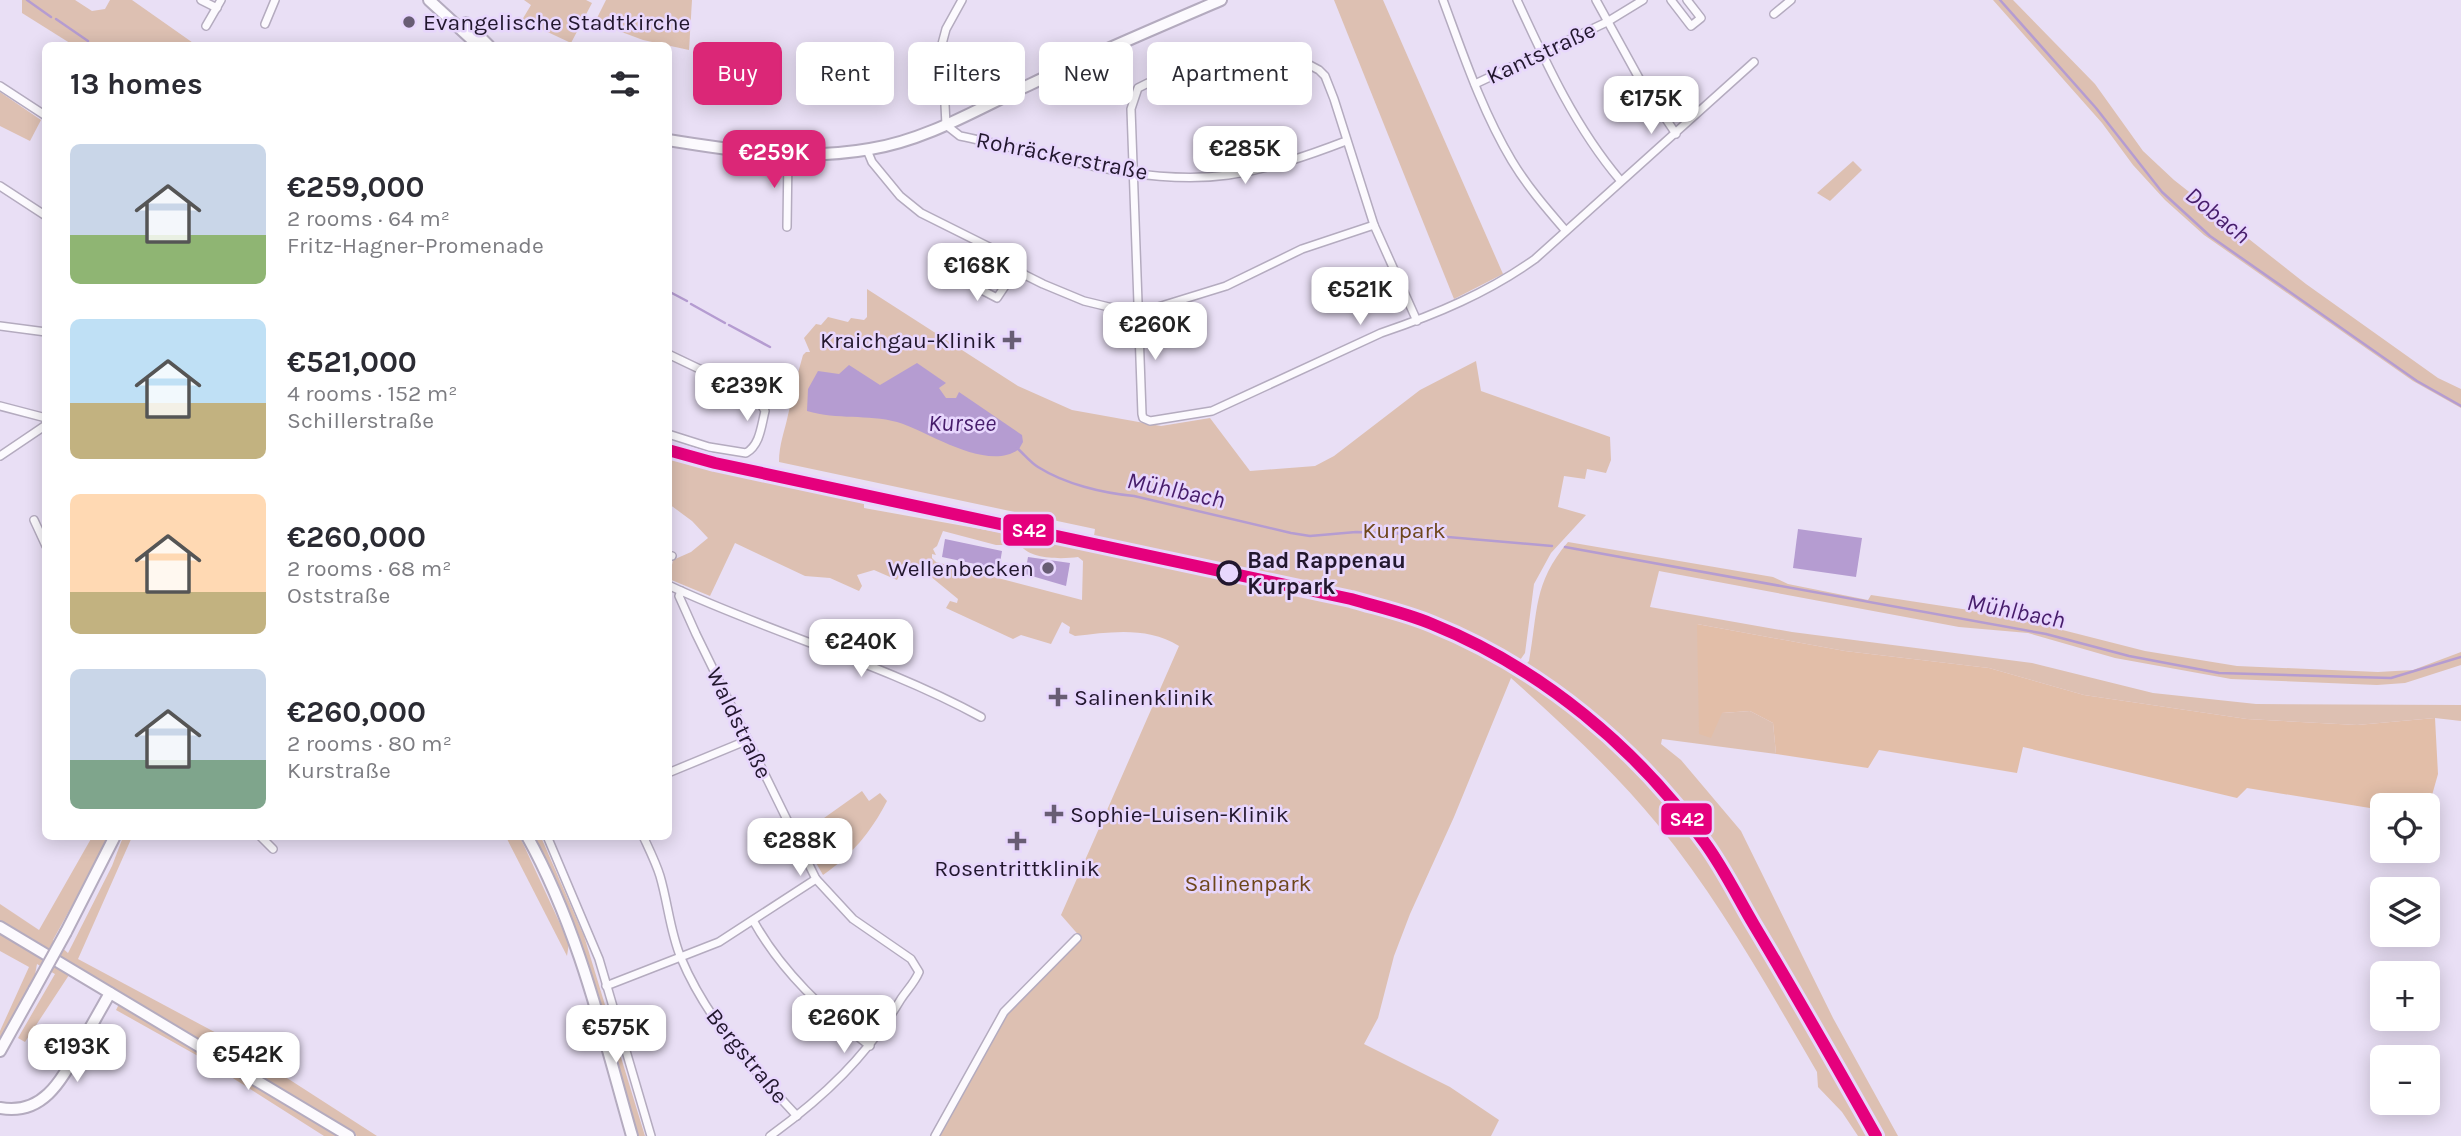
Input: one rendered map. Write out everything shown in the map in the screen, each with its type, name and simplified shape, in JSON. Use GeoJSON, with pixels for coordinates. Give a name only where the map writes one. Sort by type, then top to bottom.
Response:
{"type":"FeatureCollection","features":[{"type":"Feature","properties":{"kind":"street"},"geometry":{"type":"LineString","coordinates":[[201,0],[219,4],[206,26]]}},
{"type":"Feature","properties":{"kind":"street"},"geometry":{"type":"LineString","coordinates":[[265,24],[275,0]]}},
{"type":"Feature","properties":{"kind":"street"},"geometry":{"type":"LineString","coordinates":[[429,0],[442,5],[481,42]]}},
{"type":"Feature","properties":{"kind":"street"},"geometry":{"type":"LineString","coordinates":[[946,125],[942,44],[946,29],[962,0]]}},
{"type":"Feature","properties":{"kind":"street"},"geometry":{"type":"LineString","coordinates":[[672,141],[733,150],[788,154],[867,150],[915,138],[1221,0]]}},
{"type":"Feature","properties":{"kind":"street"},"geometry":{"type":"LineString","coordinates":[[1443,0],[1475,84],[1510,158],[1536,197],[1565,230]]}},
{"type":"Feature","properties":{"kind":"street"},"geometry":{"type":"LineString","coordinates":[[1517,0],[1578,122],[1599,156],[1620,180]]}},
{"type":"Feature","properties":{"kind":"street"},"geometry":{"type":"LineString","coordinates":[[1596,0],[1640,80],[1676,134]]}},
{"type":"Feature","properties":{"kind":"street","name":"Kantstraße"},"geometry":{"type":"LineString","coordinates":[[1475,84],[1542,54],[1643,0]]}},
{"type":"Feature","properties":{"kind":"street"},"geometry":{"type":"LineString","coordinates":[[1671,0],[1691,26],[1701,18],[1687,0]]}},
{"type":"Feature","properties":{"kind":"street"},"geometry":{"type":"LineString","coordinates":[[1774,14],[1791,0]]}},
{"type":"Feature","properties":{"kind":"street"},"geometry":{"type":"LineString","coordinates":[[1417,321],[1374,225],[1325,76],[1304,62],[1290,61],[1234,74],[1148,83],[1136,92],[1131,109],[1136,173],[1143,418],[1150,421],[1212,411],[1325,357],[1417,321],[1452,307],[1508,279],[1535,259],[1754,62]]}},
{"type":"Feature","properties":{"kind":"street"},"geometry":{"type":"LineString","coordinates":[[0,86],[42,113]]}},
{"type":"Feature","properties":{"kind":"street","name":"Rohräckerstraße"},"geometry":{"type":"LineString","coordinates":[[946,125],[960,136],[1136,173],[1171,177],[1226,176],[1293,162],[1346,141]]}},
{"type":"Feature","properties":{"kind":"street"},"geometry":{"type":"LineString","coordinates":[[867,150],[872,162],[910,205],[992,248],[1034,280],[1084,301],[1112,308],[1139,310],[1226,286],[1302,249],[1374,225]]}},
{"type":"Feature","properties":{"kind":"street"},"geometry":{"type":"LineString","coordinates":[[787,227],[788,154]]}},
{"type":"Feature","properties":{"kind":"street"},"geometry":{"type":"LineString","coordinates":[[0,186],[42,213]]}},
{"type":"Feature","properties":{"kind":"street"},"geometry":{"type":"LineString","coordinates":[[992,248],[974,286],[997,298],[1017,268]]}},
{"type":"Feature","properties":{"kind":"street"},"geometry":{"type":"LineString","coordinates":[[0,326],[42,331]]}},
{"type":"Feature","properties":{"kind":"street"},"geometry":{"type":"LineString","coordinates":[[672,356],[756,396],[765,411],[754,449],[746,453],[727,452],[672,435]]}},
{"type":"Feature","properties":{"kind":"street"},"geometry":{"type":"LineString","coordinates":[[0,406],[42,417]]}},
{"type":"Feature","properties":{"kind":"street"},"geometry":{"type":"LineString","coordinates":[[0,456],[42,428]]}},
{"type":"Feature","properties":{"kind":"street"},"geometry":{"type":"LineString","coordinates":[[34,520],[42,537]]}},
{"type":"Feature","properties":{"kind":"street"},"geometry":{"type":"LineString","coordinates":[[672,587],[878,671],[981,718]]}},
{"type":"Feature","properties":{"kind":"street","name":"Waldstraße"},"geometry":{"type":"LineString","coordinates":[[681,591],[680,596],[696,634],[816,879],[853,919],[911,959],[919,972],[870,1046]]}},
{"type":"Feature","properties":{"kind":"street"},"geometry":{"type":"LineString","coordinates":[[672,771],[748,740]]}},
{"type":"Feature","properties":{"kind":"street"},"geometry":{"type":"LineString","coordinates":[[0,1051],[113,840]]}},
{"type":"Feature","properties":{"kind":"street"},"geometry":{"type":"LineString","coordinates":[[529,840],[564,915],[595,1006],[632,1136]]}},
{"type":"Feature","properties":{"kind":"street"},"geometry":{"type":"LineString","coordinates":[[549,840],[599,959],[651,1136]]}},
{"type":"Feature","properties":{"kind":"street","name":"Bergstraße"},"geometry":{"type":"LineString","coordinates":[[645,840],[660,876],[665,907],[681,958],[705,1005],[732,1044],[797,1116]]}},
{"type":"Feature","properties":{"kind":"street"},"geometry":{"type":"LineString","coordinates":[[606,986],[719,942],[754,922],[816,879]]}},
{"type":"Feature","properties":{"kind":"street"},"geometry":{"type":"LineString","coordinates":[[754,922],[800,985],[827,1012],[870,1046],[823,1096],[770,1136]]}},
{"type":"Feature","properties":{"kind":"street"},"geometry":{"type":"LineString","coordinates":[[0,927],[349,1136]]}},
{"type":"Feature","properties":{"kind":"street"},"geometry":{"type":"LineString","coordinates":[[935,1136],[1004,1012],[1077,938]]}},
{"type":"Feature","properties":{"kind":"street"},"geometry":{"type":"LineString","coordinates":[[0,1108],[26,1108],[43,1100],[57,1086],[110,993]]}},
{"type":"Feature","properties":{"kind":"green space"},"geometry":{"type":"Polygon","coordinates":[[[22,0],[75,0],[92,11],[105,9],[110,0],[132,0],[192,42],[68,42],[22,13],[22,0]]]}},
{"type":"Feature","properties":{"kind":"green space"},"geometry":{"type":"Polygon","coordinates":[[[524,0],[586,0],[592,3],[572,42],[522,20],[531,5],[524,0]]]}},
{"type":"Feature","properties":{"kind":"green space"},"geometry":{"type":"Polygon","coordinates":[[[606,0],[692,0],[689,50],[672,46],[672,42],[643,40],[595,22],[606,0]]]}},
{"type":"Feature","properties":{"kind":"green space"},"geometry":{"type":"Polygon","coordinates":[[[1334,0],[1383,0],[1503,274],[1454,299],[1334,0]]]}},
{"type":"Feature","properties":{"kind":"green space"},"geometry":{"type":"Polygon","coordinates":[[[1993,0],[2013,0],[2095,84],[2143,151],[2174,180],[2306,284],[2438,378],[2461,389],[2461,408],[2413,381],[2204,235],[2165,200],[2133,165],[2102,123],[1993,0]]]}},
{"type":"Feature","properties":{"kind":"green space"},"geometry":{"type":"Polygon","coordinates":[[[0,92],[41,120],[30,141],[0,126],[0,92]]]}},
{"type":"Feature","properties":{"kind":"green space"},"geometry":{"type":"Polygon","coordinates":[[[1853,161],[1862,170],[1830,201],[1817,193],[1853,161]]]}},
{"type":"Feature","properties":{"kind":"green space"},"geometry":{"type":"Polygon","coordinates":[[[867,289],[1018,386],[1072,410],[1161,426],[1210,418],[1250,471],[1315,466],[1334,456],[1420,390],[1476,361],[1481,391],[1610,437],[1611,460],[1606,473],[1587,469],[1585,479],[1564,476],[1558,507],[1586,515],[1551,553],[1534,584],[1525,653],[1513,670],[1626,758],[1675,812],[1730,893],[1871,1136],[1858,1136],[1842,1112],[1818,1087],[1817,1072],[1742,946],[1681,854],[1606,767],[1511,678],[1454,817],[1410,914],[1394,956],[1378,1018],[1364,1044],[1450,1087],[1499,1120],[1491,1136],[940,1136],[1004,1017],[1082,939],[1061,915],[1179,646],[1154,635],[1141,633],[1115,632],[1075,636],[1069,633],[1070,627],[1062,622],[1051,644],[1021,635],[1013,639],[946,608],[950,601],[957,603],[958,599],[930,576],[905,563],[898,567],[900,574],[897,580],[874,570],[857,575],[862,586],[859,591],[830,578],[805,576],[735,543],[710,596],[672,580],[673,560],[691,552],[708,538],[692,521],[672,506],[672,455],[756,477],[864,500],[864,508],[1092,549],[1095,529],[779,462],[781,443],[801,362],[803,355],[810,352],[804,338],[816,324],[821,325],[828,317],[848,322],[851,318],[864,320],[867,317],[867,289]],[[943,531],[933,549],[936,555],[932,554],[932,558],[936,562],[1082,600],[1083,561],[1078,557],[1039,556],[1020,545],[996,545],[943,531]]]}},
{"type":"Feature","properties":{"kind":"green space"},"geometry":{"type":"Polygon","coordinates":[[[1568,542],[1773,577],[1788,584],[1868,600],[1871,595],[2008,616],[2145,651],[2237,666],[2378,672],[2413,670],[2461,652],[2461,665],[2405,683],[2377,685],[2231,679],[2115,658],[2028,633],[1959,627],[1659,571],[1650,607],[1792,632],[2032,663],[2153,693],[2256,704],[2461,705],[2461,721],[2435,718],[2357,725],[2247,719],[2084,695],[1989,668],[1845,651],[1697,624],[1722,713],[1750,711],[1773,723],[1776,754],[1662,739],[1661,744],[1681,760],[1741,831],[1833,1018],[1898,1136],[1882,1136],[1728,870],[1683,807],[1616,737],[1524,666],[1529,661],[1543,585],[1548,571],[1568,542]]]}},
{"type":"Feature","properties":{"kind":"green space"},"geometry":{"type":"Polygon","coordinates":[[[862,791],[869,801],[880,793],[887,801],[860,842],[823,875],[803,840],[820,828],[817,823],[862,791]]]}},
{"type":"Feature","properties":{"kind":"green space"},"geometry":{"type":"Polygon","coordinates":[[[90,840],[108,840],[53,940],[68,953],[112,866],[122,840],[131,840],[78,959],[222,1036],[377,1136],[357,1136],[0,922],[0,904],[39,930],[90,840]]]}},
{"type":"Feature","properties":{"kind":"green space"},"geometry":{"type":"Polygon","coordinates":[[[508,840],[521,840],[569,943],[567,956],[508,840]]]}},
{"type":"Feature","properties":{"kind":"green space"},"geometry":{"type":"Polygon","coordinates":[[[534,840],[542,840],[584,936],[645,1136],[638,1136],[596,993],[534,840]]]}},
{"type":"Feature","properties":{"kind":"green space"},"geometry":{"type":"Polygon","coordinates":[[[0,933],[69,975],[25,1042],[18,1038],[55,974],[37,964],[34,980],[0,1042],[0,1031],[29,967],[0,951],[0,933]]]}},
{"type":"Feature","properties":{"kind":"green space"},"geometry":{"type":"Polygon","coordinates":[[[119,1004],[340,1136],[324,1136],[198,1056],[116,1010],[119,1004]]]}},
{"type":"Feature","properties":{"kind":"shaded area"},"geometry":{"type":"Polygon","coordinates":[[[1697,624],[1845,651],[1989,668],[2084,695],[2247,719],[2357,725],[2435,718],[2438,774],[2433,793],[2370,793],[2370,808],[2247,788],[2237,798],[2023,747],[2017,773],[1879,750],[1868,768],[1776,754],[1773,723],[1750,711],[1722,713],[1711,738],[1699,734],[1697,624]]]}},
{"type":"Feature","properties":{"kind":"water","name":"Kursee"},"geometry":{"type":"Polygon","coordinates":[[[917,363],[946,383],[939,388],[946,398],[956,398],[959,392],[1022,435],[1023,442],[1019,449],[1006,455],[991,456],[958,448],[897,422],[807,411],[808,389],[818,371],[839,374],[849,365],[880,385],[917,363]]]}},
{"type":"Feature","properties":{"kind":"water"},"geometry":{"type":"Polygon","coordinates":[[[1798,529],[1862,538],[1856,577],[1793,568],[1798,529]]]}},
{"type":"Feature","properties":{"kind":"water"},"geometry":{"type":"Polygon","coordinates":[[[945,539],[1002,551],[999,569],[942,557],[945,539]]]}},
{"type":"Feature","properties":{"kind":"water","name":"Wellenbecken"},"geometry":{"type":"Polygon","coordinates":[[[1028,557],[1070,563],[1066,586],[1025,574],[1028,557]]]}},
{"type":"Feature","properties":{"kind":"waterway","name":"Mühlbach"},"geometry":{"type":"LineString","coordinates":[[27,0],[51,17]]}},
{"type":"Feature","properties":{"kind":"waterway","name":"Dobach"},"geometry":{"type":"LineString","coordinates":[[2000,0],[2096,108],[2162,192],[2210,236],[2417,381],[2461,406]]}},
{"type":"Feature","properties":{"kind":"waterway","name":"Mühlbach"},"geometry":{"type":"LineString","coordinates":[[56,19],[88,41]]}},
{"type":"Feature","properties":{"kind":"waterway","name":"Mühlbach"},"geometry":{"type":"LineString","coordinates":[[672,293],[687,301]]}},
{"type":"Feature","properties":{"kind":"waterway","name":"Mühlbach"},"geometry":{"type":"LineString","coordinates":[[691,304],[725,323]]}},
{"type":"Feature","properties":{"kind":"waterway"},"geometry":{"type":"LineString","coordinates":[[729,325],[770,347]]}},
{"type":"Feature","properties":{"kind":"waterway","name":"Mühlbach"},"geometry":{"type":"LineString","coordinates":[[1017,448],[1038,467],[1084,487],[1291,533],[1310,536],[1356,532],[1413,534],[1552,546]]}},
{"type":"Feature","properties":{"kind":"waterway","name":"Mühlbach"},"geometry":{"type":"LineString","coordinates":[[1565,547],[2046,634],[2129,656],[2219,673],[2391,678],[2461,657]]}},
{"type":"Feature","properties":{"kind":"transit line","name":"S42"},"geometry":{"type":"LineString","coordinates":[[672,451],[715,463],[1351,599],[1432,624],[1511,663],[1584,714],[1649,775],[1678,808],[1725,873],[1876,1136]]}},
{"type":"Feature","properties":{"kind":"place","name":"Evangelische Stadtkirche"},"geometry":{"type":"Point","coordinates":[409,22]}},
{"type":"Feature","properties":{"kind":"place","name":"Kraichgau-Klinik"},"geometry":{"type":"Point","coordinates":[1012,340]}},
{"type":"Feature","properties":{"kind":"place","name":"Wellenbecken"},"geometry":{"type":"Point","coordinates":[1048,568]}},
{"type":"Feature","properties":{"kind":"place","name":"Bad Rappenau Kurpark"},"geometry":{"type":"Point","coordinates":[1229,573]}},
{"type":"Feature","properties":{"kind":"place","name":"Salinenklinik"},"geometry":{"type":"Point","coordinates":[1058,697]}},
{"type":"Feature","properties":{"kind":"place","name":"Sophie-Luisen-Klinik"},"geometry":{"type":"Point","coordinates":[1054,814]}},
{"type":"Feature","properties":{"kind":"place","name":"Rosentrittklinik"},"geometry":{"type":"Point","coordinates":[1017,841]}},
{"type":"Feature","properties":{"kind":"park label","name":"Kurpark"},"geometry":{"type":"Point","coordinates":[1404,530]}},
{"type":"Feature","properties":{"kind":"park label","name":"Salinenpark"},"geometry":{"type":"Point","coordinates":[1248,883]}}]}
